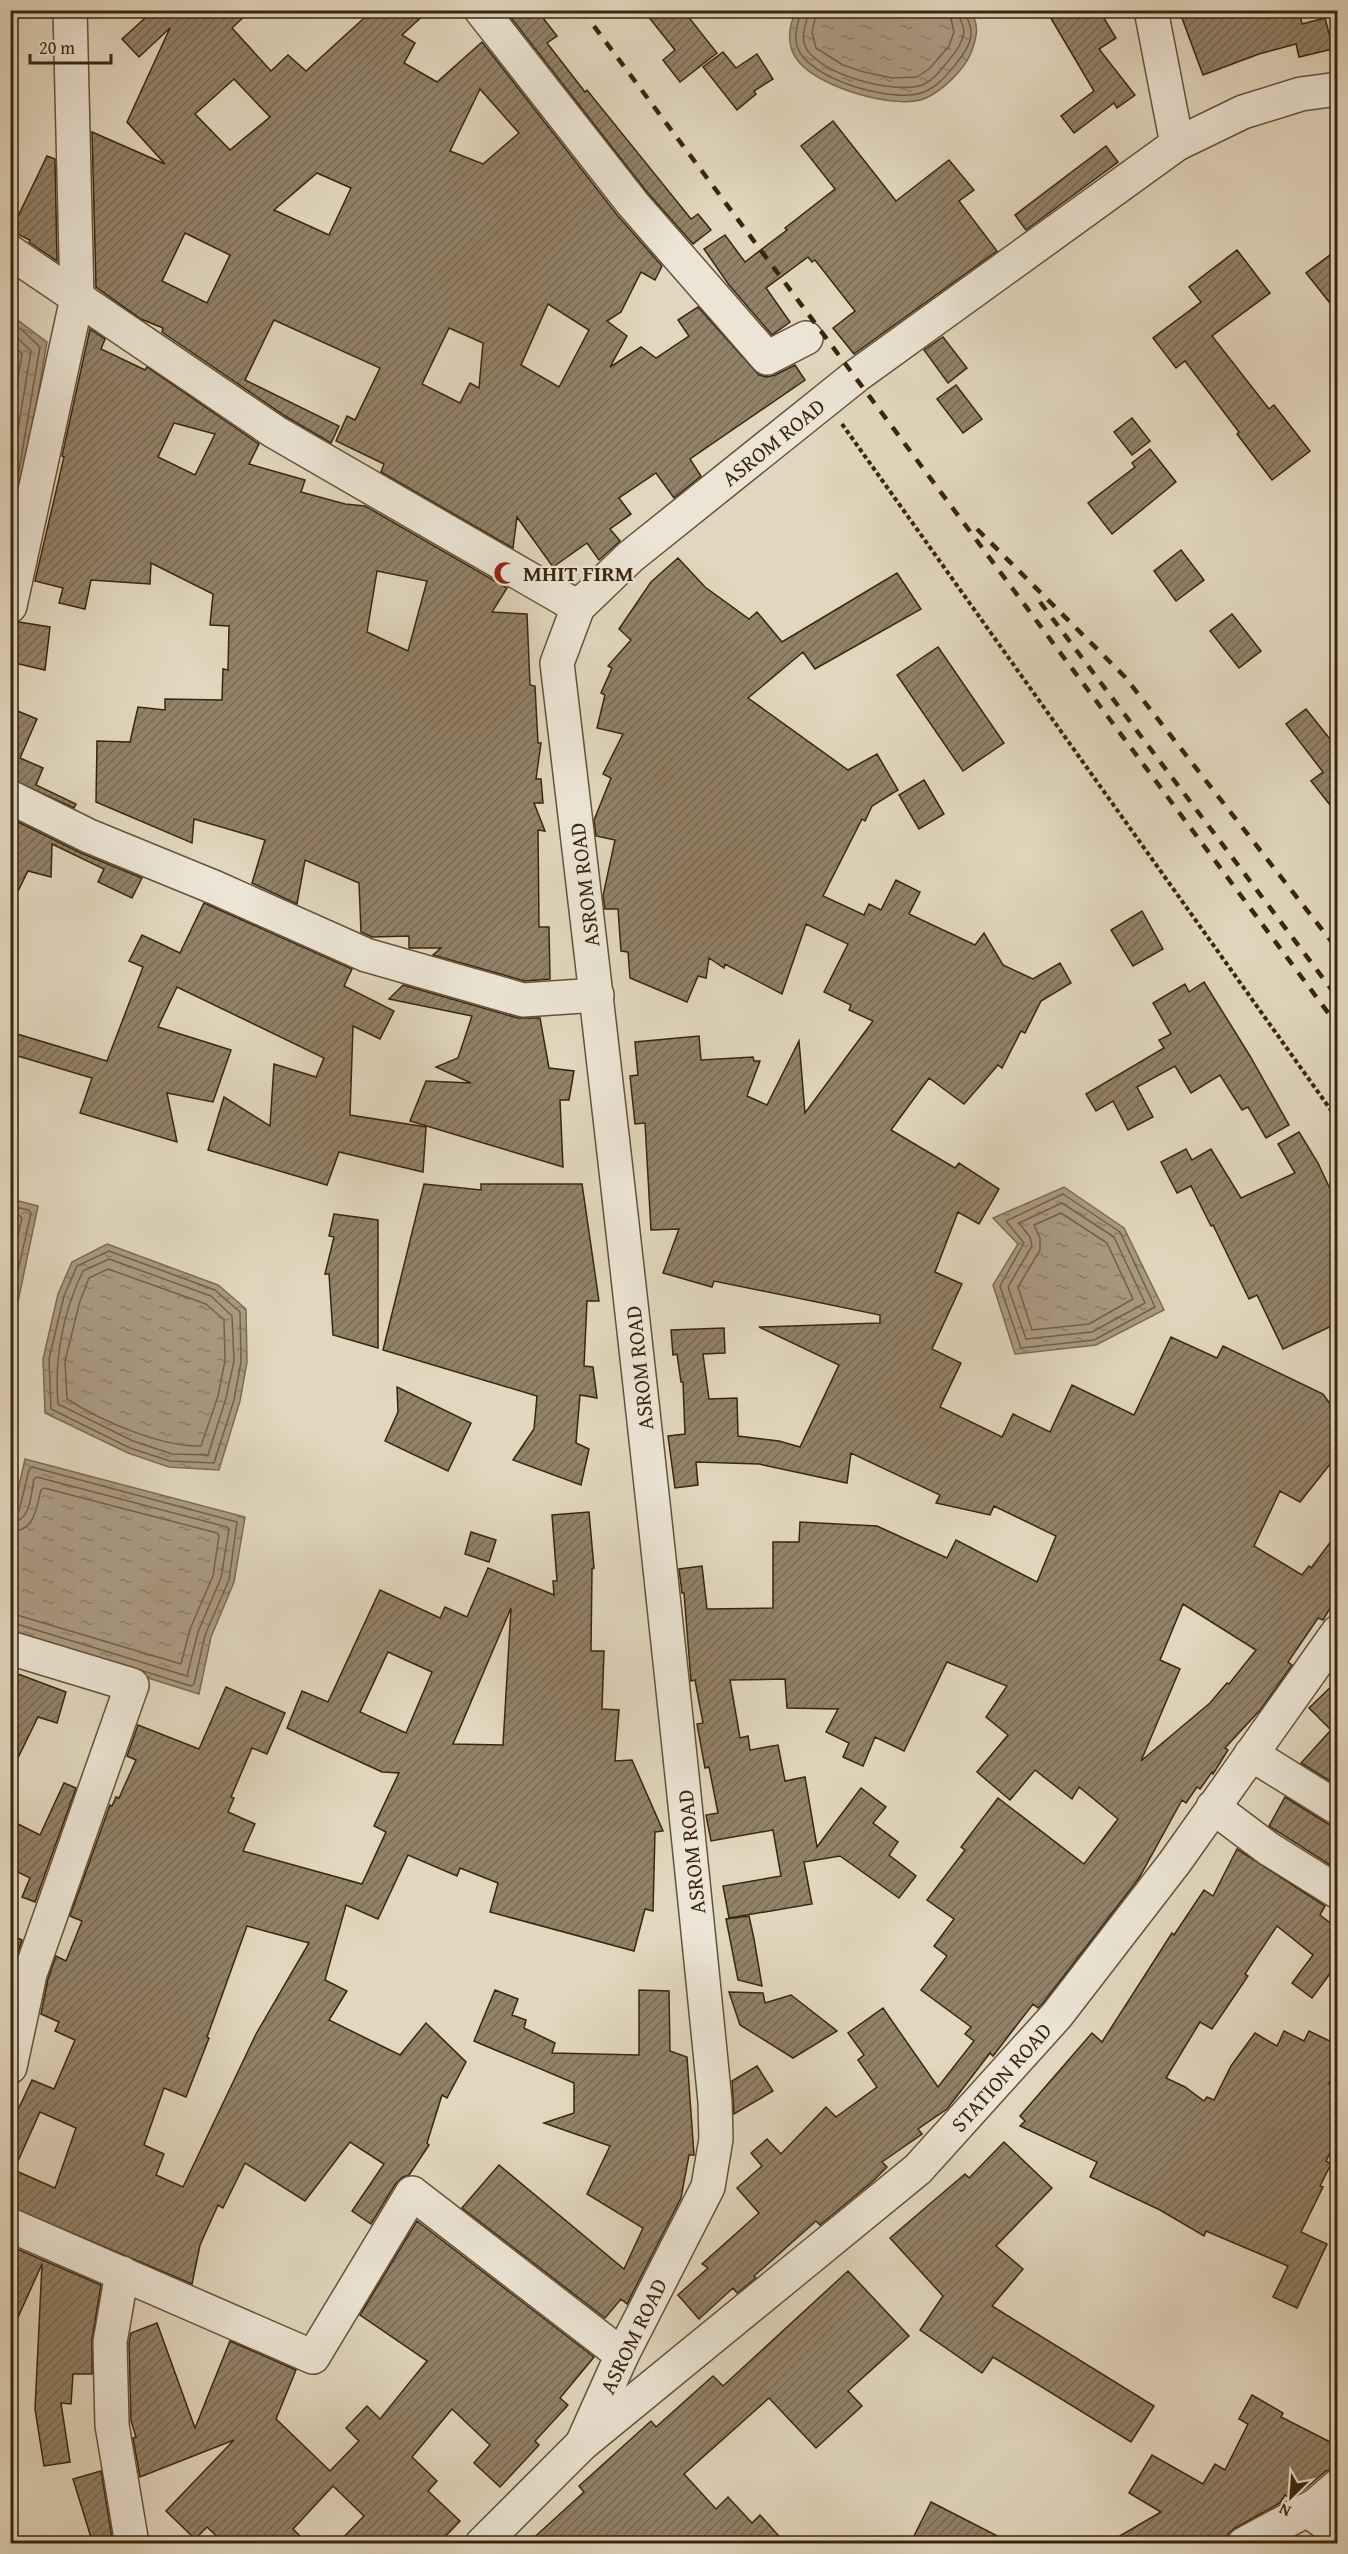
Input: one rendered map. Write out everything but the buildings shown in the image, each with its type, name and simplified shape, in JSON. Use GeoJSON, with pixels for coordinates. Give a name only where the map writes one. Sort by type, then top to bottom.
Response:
{"type":"FeatureCollection","features":[{"type":"Feature","properties":{"kind":"street"},"geometry":{"type":"LineString","coordinates":[[10,606],[77,298],[70,10]]}},
{"type":"Feature","properties":{"kind":"street"},"geometry":{"type":"LineString","coordinates":[[481,10],[633,204],[767,358],[806,338]]}},
{"type":"Feature","properties":{"kind":"street"},"geometry":{"type":"LineString","coordinates":[[1151,10],[1177,144]]}},
{"type":"Feature","properties":{"kind":"street","name":"ASROM ROAD"},"geometry":{"type":"LineString","coordinates":[[582,2445],[622,2355],[708,2187],[716,2139],[716,2111],[674,1688],[597,995],[557,663],[578,607],[630,557],[832,394],[1177,144],[1243,112],[1301,94],[1338,89]]}},
{"type":"Feature","properties":{"kind":"street"},"geometry":{"type":"LineString","coordinates":[[10,252],[274,432],[578,607]]}},
{"type":"Feature","properties":{"kind":"street"},"geometry":{"type":"LineString","coordinates":[[10,797],[88,836],[216,888],[366,955],[523,1000],[597,995]]}},
{"type":"Feature","properties":{"kind":"street","name":"STATION ROAD"},"geometry":{"type":"LineString","coordinates":[[482,2544],[582,2445],[918,2169],[1057,2015],[1174,1862],[1338,1632]]}},
{"type":"Feature","properties":{"kind":"street"},"geometry":{"type":"LineString","coordinates":[[10,1648],[132,1685],[30,1974],[10,2067]]}},
{"type":"Feature","properties":{"kind":"street"},"geometry":{"type":"LineString","coordinates":[[1251,1754],[1338,1808]]}},
{"type":"Feature","properties":{"kind":"street"},"geometry":{"type":"LineString","coordinates":[[1213,1807],[1269,1849],[1338,1892]]}},
{"type":"Feature","properties":{"kind":"street"},"geometry":{"type":"LineString","coordinates":[[10,2225],[313,2357],[412,2193],[622,2355]]}},
{"type":"Feature","properties":{"kind":"street"},"geometry":{"type":"LineString","coordinates":[[122,2273],[110,2342],[111,2425],[132,2544]]}},
{"type":"Feature","properties":{"kind":"street"},"geometry":{"type":"LineString","coordinates":[[1244,2544],[1307,2510],[1338,2486]]}},
{"type":"Feature","properties":{"kind":"street"},"geometry":{"type":"LineString","coordinates":[[1307,2510],[1338,2532]]}},
{"type":"Feature","properties":{"kind":"path"},"geometry":{"type":"LineString","coordinates":[[832,394],[1338,1120]]}},
{"type":"Feature","properties":{"kind":"water"},"geometry":{"type":"Polygon","coordinates":[[[796,11],[970,11],[975,21],[976,36],[968,59],[958,73],[939,90],[926,98],[913,101],[878,99],[840,88],[823,80],[799,62],[790,43],[791,24],[796,11]]]}},
{"type":"Feature","properties":{"kind":"water"},"geometry":{"type":"Polygon","coordinates":[[[11,315],[47,342],[22,490],[11,509],[11,315]]]}},
{"type":"Feature","properties":{"kind":"water"},"geometry":{"type":"Polygon","coordinates":[[[1064,1187],[1124,1228],[1164,1310],[1096,1345],[1015,1354],[993,1285],[1018,1244],[993,1218],[1064,1187]]]}},
{"type":"Feature","properties":{"kind":"water"},"geometry":{"type":"Polygon","coordinates":[[[10,1199],[38,1206],[11,1335],[10,1199]]]}},
{"type":"Feature","properties":{"kind":"water"},"geometry":{"type":"Polygon","coordinates":[[[107,1244],[218,1285],[246,1309],[247,1362],[240,1401],[219,1470],[169,1467],[128,1453],[45,1413],[43,1359],[58,1294],[72,1262],[107,1244]]]}},
{"type":"Feature","properties":{"kind":"water"},"geometry":{"type":"Polygon","coordinates":[[[25,1459],[245,1517],[234,1582],[211,1637],[199,1694],[11,1635],[11,1521],[25,1459]]]}},
{"type":"Feature","properties":{"kind":"railway"},"geometry":{"type":"LineString","coordinates":[[582,10],[1338,1026]]}},
{"type":"Feature","properties":{"kind":"railway"},"geometry":{"type":"LineString","coordinates":[[977,529],[1125,677],[1338,950]]}},
{"type":"Feature","properties":{"kind":"railway"},"geometry":{"type":"LineString","coordinates":[[1040,602],[1338,998]]}},
{"type":"Feature","properties":{"kind":"place","name":"MHIT FIRM"},"geometry":{"type":"Point","coordinates":[505,573]}}]}
